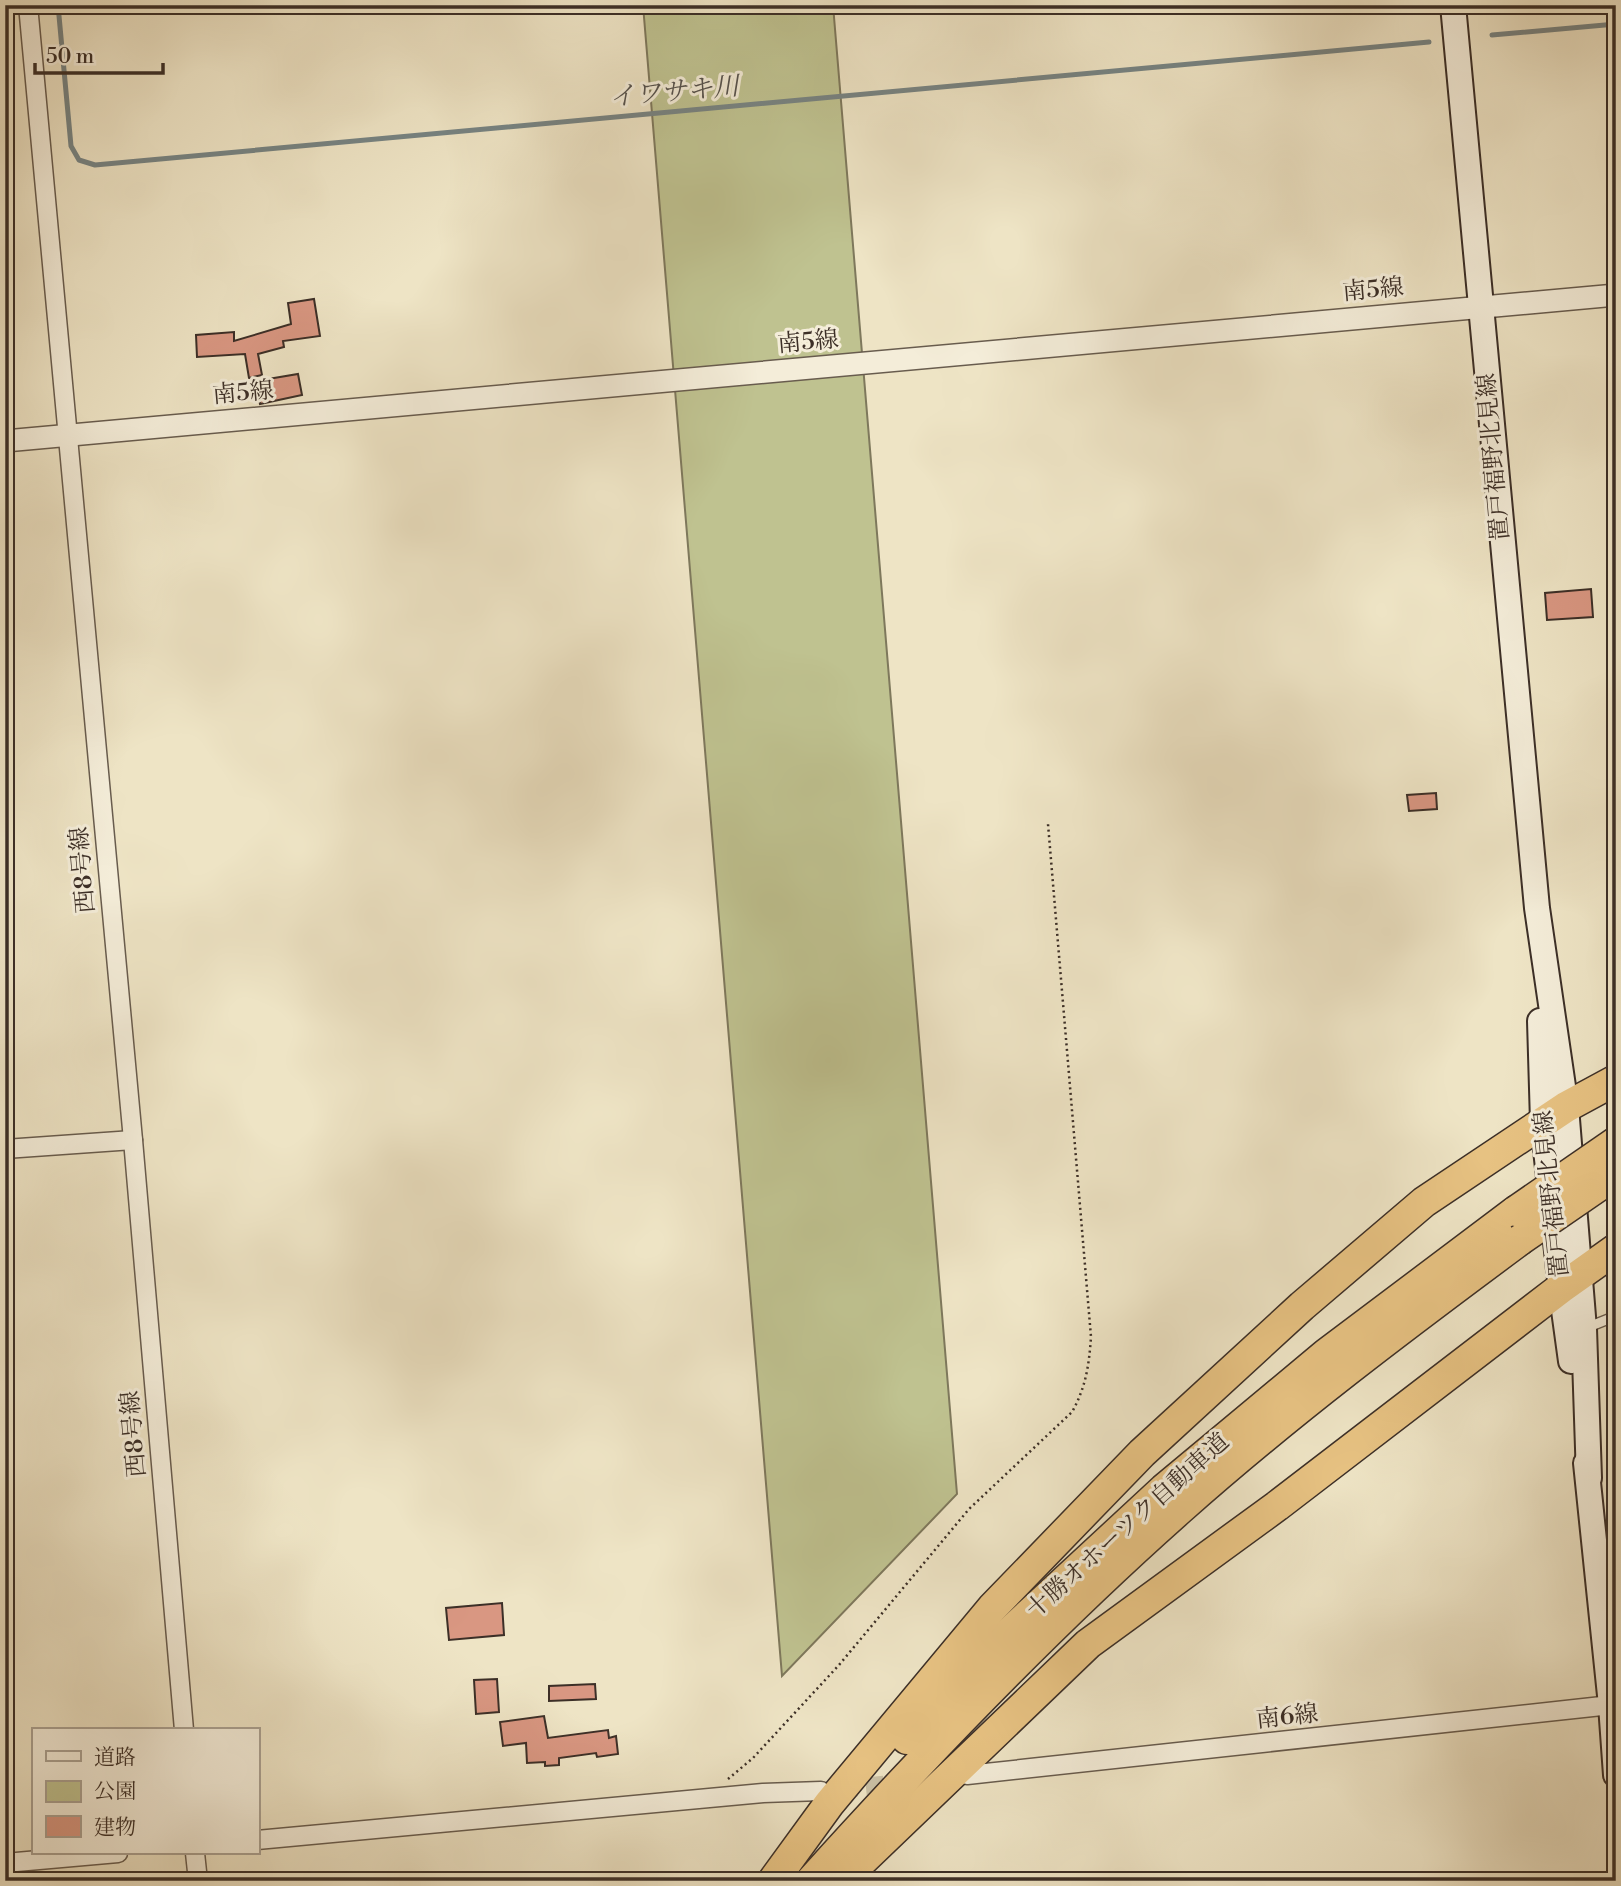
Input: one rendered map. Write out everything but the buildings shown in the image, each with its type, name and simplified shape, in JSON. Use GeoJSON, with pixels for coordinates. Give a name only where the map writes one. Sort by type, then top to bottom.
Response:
{"type":"FeatureCollection","features":[{"type":"Feature","properties":{"kind":"highway"},"geometry":{"type":"LineString","coordinates":[[775,1881],[829,1804],[992,1608],[1142,1453],[1302,1306],[1424,1202],[1554,1115],[1616,1080]]}},
{"type":"Feature","properties":{"kind":"highway"},"geometry":{"type":"LineString","coordinates":[[1518,1226],[1616,1142]]}},
{"type":"Feature","properties":{"kind":"highway"},"geometry":{"type":"LineString","coordinates":[[1518,1226],[1616,1174]]}},
{"type":"Feature","properties":{"kind":"highway","name":"十勝オホーツク自動車道"},"geometry":{"type":"LineString","coordinates":[[775,1881],[1012,1630],[1164,1489],[1326,1354],[1518,1226]]}},
{"type":"Feature","properties":{"kind":"highway","name":"十勝オホーツク自動車道"},"geometry":{"type":"LineString","coordinates":[[811,1881],[952,1728],[1031,1648],[1180,1509],[1518,1226]]}},
{"type":"Feature","properties":{"kind":"highway"},"geometry":{"type":"LineString","coordinates":[[841,1881],[1088,1644],[1616,1249]]}},
{"type":"Feature","properties":{"kind":"main road","name":"置戸福野北見線"},"geometry":{"type":"LineString","coordinates":[[1453,5],[1616,1775]]}},
{"type":"Feature","properties":{"kind":"main road","name":"置戸福野北見線"},"geometry":{"type":"LineString","coordinates":[[1571,1281],[1584,1329],[1589,1478]]}},
{"type":"Feature","properties":{"kind":"street","name":"西8号線"},"geometry":{"type":"LineString","coordinates":[[28,5],[133,1140],[184,1728]]}},
{"type":"Feature","properties":{"kind":"street","name":"南5線"},"geometry":{"type":"LineString","coordinates":[[5,441],[1616,295]]}},
{"type":"Feature","properties":{"kind":"street"},"geometry":{"type":"LineString","coordinates":[[5,1149],[133,1140]]}},
{"type":"Feature","properties":{"kind":"street","name":"南6線"},"geometry":{"type":"LineString","coordinates":[[967,1775],[1611,1704]]}},
{"type":"Feature","properties":{"kind":"street"},"geometry":{"type":"LineString","coordinates":[[259,1840],[704,1798],[821,1791]]}},
{"type":"Feature","properties":{"kind":"street"},"geometry":{"type":"LineString","coordinates":[[5,1863],[107,1854]]}},
{"type":"Feature","properties":{"kind":"street"},"geometry":{"type":"LineString","coordinates":[[195,1854],[198,1881]]}},
{"type":"Feature","properties":{"kind":"lane"},"geometry":{"type":"LineString","coordinates":[[1584,1329],[1616,1316]]}},
{"type":"Feature","properties":{"kind":"path"},"geometry":{"type":"LineString","coordinates":[[704,1798],[761,1749],[839,1665],[969,1509],[1072,1412],[1082,1393],[1088,1373],[1091,1337],[1048,824]]}},
{"type":"Feature","properties":{"kind":"green space"},"geometry":{"type":"Polygon","coordinates":[[[643,5],[833,5],[957,1494],[782,1676],[643,5]]]}},
{"type":"Feature","properties":{"kind":"waterway","name":"イワサキ川"},"geometry":{"type":"LineString","coordinates":[[58,5],[71,146],[79,160],[95,165],[1429,42]]}},
{"type":"Feature","properties":{"kind":"waterway","name":"イワサキ川"},"geometry":{"type":"LineString","coordinates":[[1492,35],[1616,24]]}},
{"type":"Feature","properties":{"kind":"tunnel"},"geometry":{"type":"LineString","coordinates":[[839,1789],[901,1783]]}}]}
